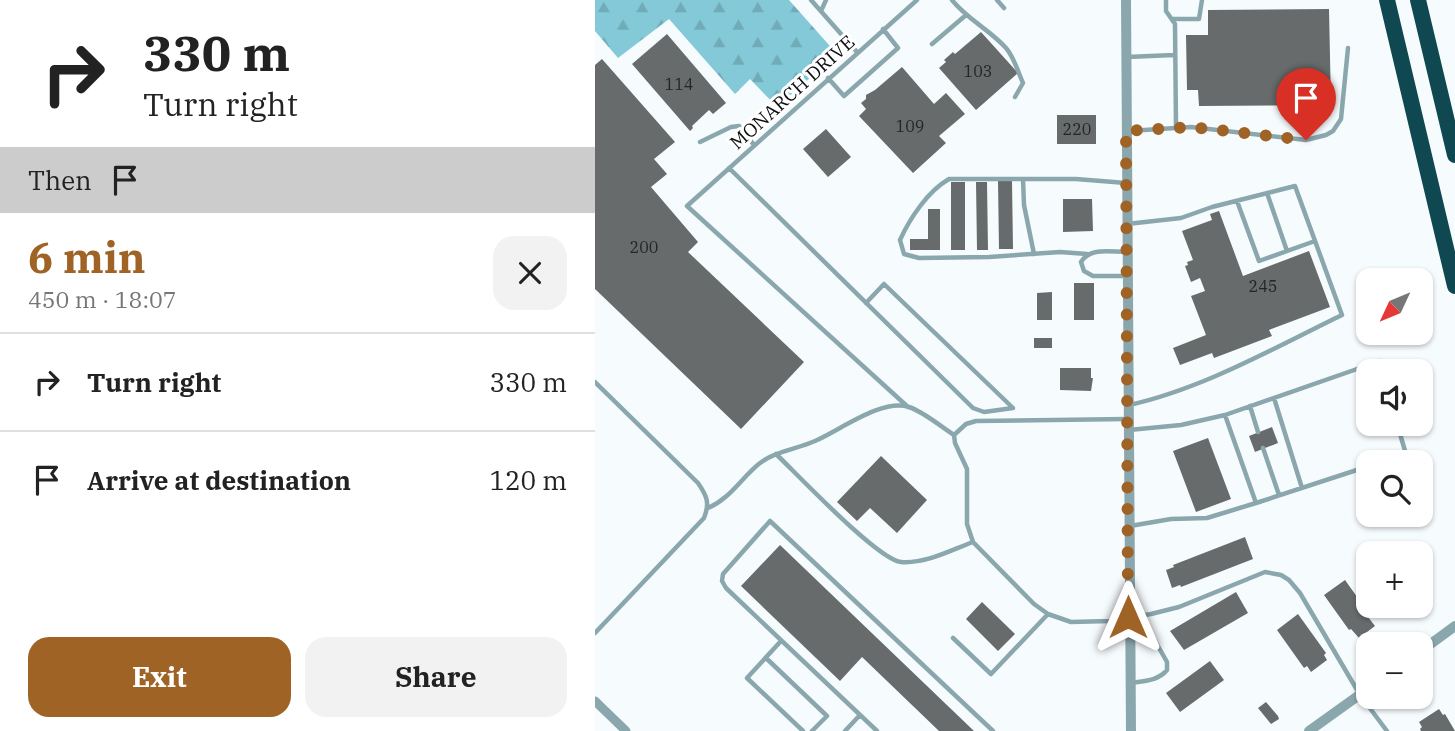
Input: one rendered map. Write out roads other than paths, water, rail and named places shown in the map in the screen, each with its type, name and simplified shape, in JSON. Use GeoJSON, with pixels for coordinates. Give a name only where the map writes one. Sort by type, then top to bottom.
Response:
{"type":"FeatureCollection","features":[{"type":"Feature","properties":{"kind":"highway"},"geometry":{"type":"LineString","coordinates":[[1387,0],[1455,286]]}},
{"type":"Feature","properties":{"kind":"highway"},"geometry":{"type":"LineString","coordinates":[[1418,0],[1455,155]]}},
{"type":"Feature","properties":{"kind":"street"},"geometry":{"type":"LineString","coordinates":[[1126,0],[1128,617],[1131,731]]}},
{"type":"Feature","properties":{"kind":"street"},"geometry":{"type":"LineString","coordinates":[[1433,642],[1455,626]]}},
{"type":"Feature","properties":{"kind":"street"},"geometry":{"type":"LineString","coordinates":[[1309,731],[1356,698]]}},
{"type":"Feature","properties":{"kind":"street"},"geometry":{"type":"LineString","coordinates":[[595,701],[626,731]]}},
{"type":"Feature","properties":{"kind":"lane"},"geometry":{"type":"LineString","coordinates":[[811,0],[857,52]]}},
{"type":"Feature","properties":{"kind":"lane"},"geometry":{"type":"LineString","coordinates":[[821,12],[826,0]]}},
{"type":"Feature","properties":{"kind":"lane","name":"MONARCH DRIVE"},"geometry":{"type":"LineString","coordinates":[[908,407],[687,205],[917,0]]}},
{"type":"Feature","properties":{"kind":"lane"},"geometry":{"type":"LineString","coordinates":[[952,0],[1011,54],[1023,83],[1015,97]]}},
{"type":"Feature","properties":{"kind":"lane"},"geometry":{"type":"LineString","coordinates":[[997,0],[1004,8]]}},
{"type":"Feature","properties":{"kind":"lane"},"geometry":{"type":"LineString","coordinates":[[1166,0],[1166,11],[1173,19],[1176,128]]}},
{"type":"Feature","properties":{"kind":"lane"},"geometry":{"type":"LineString","coordinates":[[1173,19],[1199,19],[1202,0]]}},
{"type":"Feature","properties":{"kind":"lane"},"geometry":{"type":"LineString","coordinates":[[932,44],[966,15]]}},
{"type":"Feature","properties":{"kind":"lane"},"geometry":{"type":"LineString","coordinates":[[828,78],[844,96],[898,48],[883,29]]}},
{"type":"Feature","properties":{"kind":"lane"},"geometry":{"type":"LineString","coordinates":[[1126,131],[1191,127],[1306,140],[1326,135],[1333,131],[1341,119],[1348,48]]}},
{"type":"Feature","properties":{"kind":"lane"},"geometry":{"type":"LineString","coordinates":[[1126,57],[1174,55]]}},
{"type":"Feature","properties":{"kind":"lane"},"geometry":{"type":"LineString","coordinates":[[700,142],[731,127],[739,127],[754,145]]}},
{"type":"Feature","properties":{"kind":"lane"},"geometry":{"type":"LineString","coordinates":[[729,168],[866,303],[973,408],[984,412],[1013,408],[884,284],[866,303]]}},
{"type":"Feature","properties":{"kind":"lane"},"geometry":{"type":"LineString","coordinates":[[1127,184],[1076,179],[949,179],[940,184],[907,225],[900,240],[904,254],[919,258],[1127,252]]}},
{"type":"Feature","properties":{"kind":"lane"},"geometry":{"type":"LineString","coordinates":[[1023,179],[1024,205],[1034,254]]}},
{"type":"Feature","properties":{"kind":"lane"},"geometry":{"type":"LineString","coordinates":[[1127,223],[1181,218],[1295,186],[1342,315],[1253,359],[1157,399],[1128,405]]}},
{"type":"Feature","properties":{"kind":"lane"},"geometry":{"type":"LineString","coordinates":[[1267,193],[1287,251]]}},
{"type":"Feature","properties":{"kind":"lane"},"geometry":{"type":"LineString","coordinates":[[1237,201],[1259,261],[1315,241]]}},
{"type":"Feature","properties":{"kind":"lane"},"geometry":{"type":"LineString","coordinates":[[1087,254],[1081,267],[1088,274],[1128,275]]}},
{"type":"Feature","properties":{"kind":"lane"},"geometry":{"type":"LineString","coordinates":[[954,435],[966,424],[976,421],[1181,425],[1225,415],[1356,369]]}},
{"type":"Feature","properties":{"kind":"lane"},"geometry":{"type":"LineString","coordinates":[[595,382],[708,496],[708,508],[704,518],[595,633]]}},
{"type":"Feature","properties":{"kind":"lane"},"geometry":{"type":"LineString","coordinates":[[1274,398],[1302,488]]}},
{"type":"Feature","properties":{"kind":"lane"},"geometry":{"type":"LineString","coordinates":[[708,508],[724,501],[759,463],[776,454],[816,441],[854,420],[890,406],[908,407],[954,435]]}},
{"type":"Feature","properties":{"kind":"lane"},"geometry":{"type":"LineString","coordinates":[[1250,407],[1258,432]]}},
{"type":"Feature","properties":{"kind":"lane"},"geometry":{"type":"LineString","coordinates":[[1225,415],[1257,503]]}},
{"type":"Feature","properties":{"kind":"lane"},"geometry":{"type":"LineString","coordinates":[[954,435],[967,469],[967,524],[973,542],[1034,604],[1048,614],[1071,622],[1110,621],[1179,607],[1265,572],[1281,575],[1300,593],[1356,680]]}},
{"type":"Feature","properties":{"kind":"lane"},"geometry":{"type":"LineString","coordinates":[[1263,448],[1279,495]]}},
{"type":"Feature","properties":{"kind":"lane"},"geometry":{"type":"LineString","coordinates":[[776,454],[856,530],[884,554],[899,562],[927,560],[973,542]]}},
{"type":"Feature","properties":{"kind":"lane"},"geometry":{"type":"LineString","coordinates":[[1128,527],[1171,519],[1207,518],[1356,471]]}},
{"type":"Feature","properties":{"kind":"lane"},"geometry":{"type":"LineString","coordinates":[[877,731],[726,588],[722,581],[723,574],[770,521],[993,731]]}},
{"type":"Feature","properties":{"kind":"lane"},"geometry":{"type":"LineString","coordinates":[[953,638],[991,674],[1048,614]]}},
{"type":"Feature","properties":{"kind":"lane"},"geometry":{"type":"LineString","coordinates":[[1129,684],[1153,680],[1167,670],[1167,662],[1154,639]]}},
{"type":"Feature","properties":{"kind":"lane"},"geometry":{"type":"LineString","coordinates":[[781,641],[747,678],[803,731]]}},
{"type":"Feature","properties":{"kind":"lane"},"geometry":{"type":"LineString","coordinates":[[766,658],[827,716],[812,731]]}},
{"type":"Feature","properties":{"kind":"lane"},"geometry":{"type":"LineString","coordinates":[[1374,709],[1387,731]]}},
{"type":"Feature","properties":{"kind":"lane"},"geometry":{"type":"LineString","coordinates":[[845,731],[860,715]]}}]}
